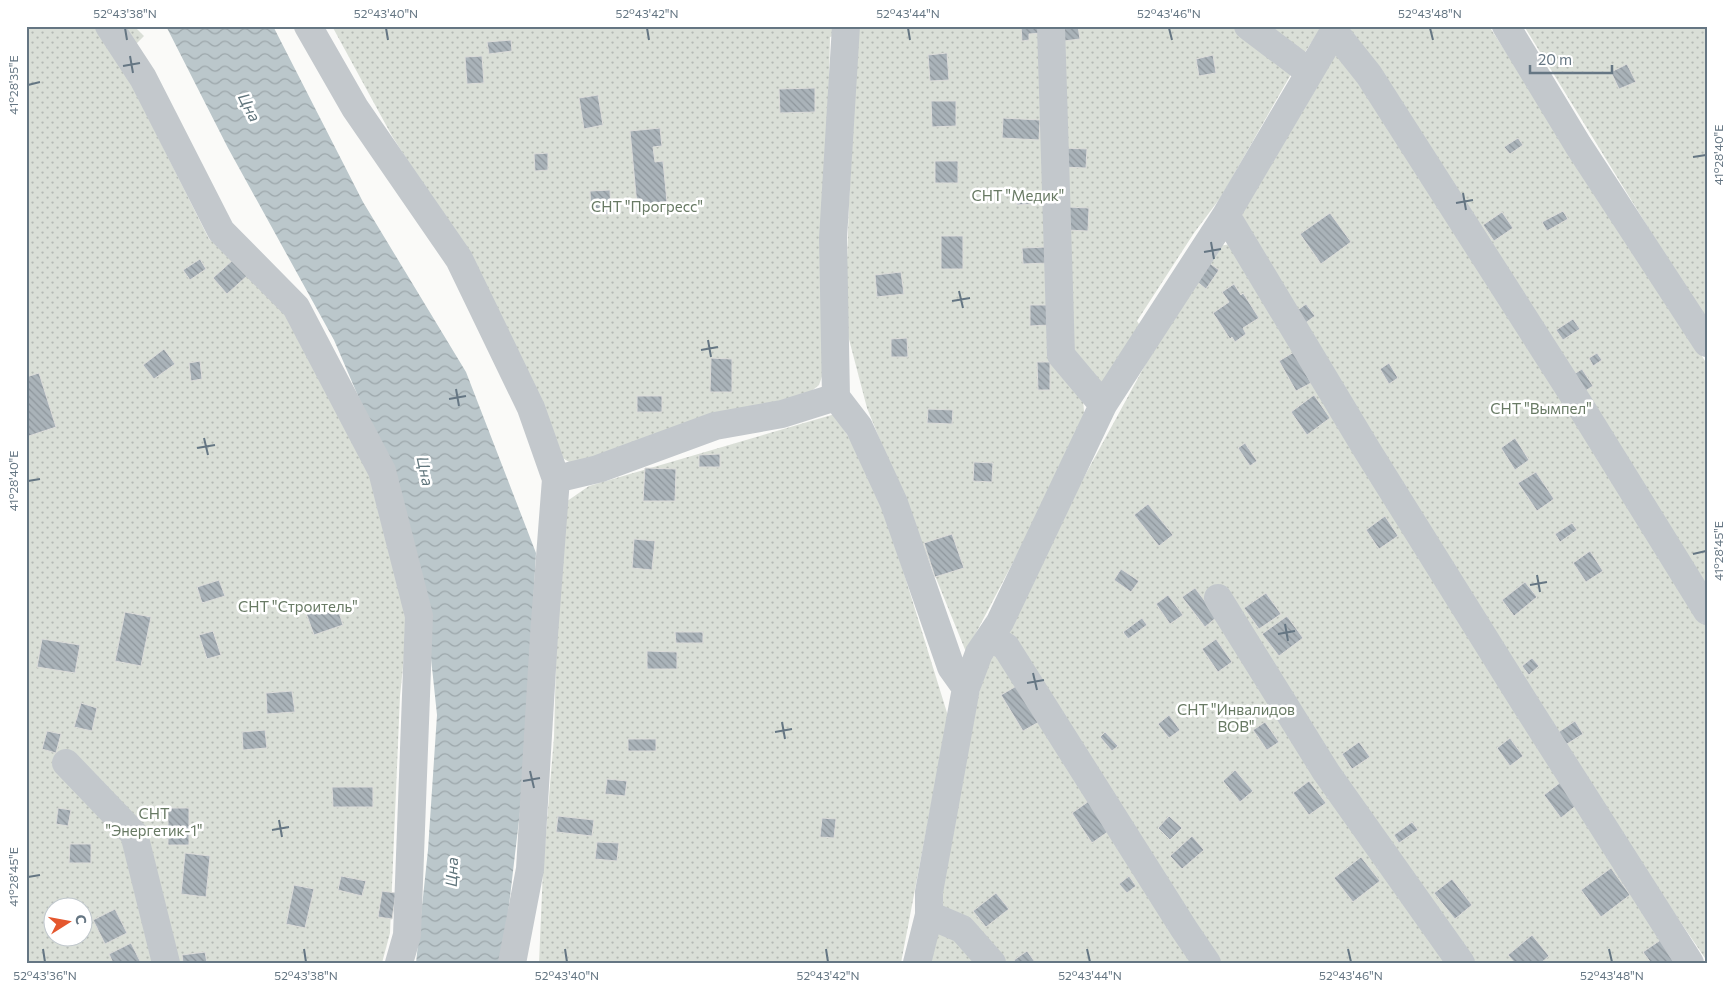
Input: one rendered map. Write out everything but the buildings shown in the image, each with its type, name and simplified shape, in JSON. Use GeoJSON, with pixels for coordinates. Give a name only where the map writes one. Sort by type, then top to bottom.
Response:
{"type":"FeatureCollection","features":[{"type":"Feature","properties":{"kind":"lane"},"geometry":{"type":"LineString","coordinates":[[110,26],[143,78],[221,231],[296,307],[382,471],[418,616],[407,935],[398,963]]}},
{"type":"Feature","properties":{"kind":"lane"},"geometry":{"type":"LineString","coordinates":[[308,26],[355,108],[459,259],[531,408],[556,479],[544,635],[530,869],[512,963]]}},
{"type":"Feature","properties":{"kind":"lane"},"geometry":{"type":"LineString","coordinates":[[846,26],[833,238],[836,397],[859,427],[894,504],[951,667],[966,688]]}},
{"type":"Feature","properties":{"kind":"lane"},"geometry":{"type":"LineString","coordinates":[[1051,26],[1061,355],[1103,405]]}},
{"type":"Feature","properties":{"kind":"lane"},"geometry":{"type":"LineString","coordinates":[[1248,26],[1309,72]]}},
{"type":"Feature","properties":{"kind":"lane"},"geometry":{"type":"LineString","coordinates":[[1506,26],[1578,145],[1707,343]]}},
{"type":"Feature","properties":{"kind":"lane"},"geometry":{"type":"LineString","coordinates":[[917,963],[929,914],[929,892],[966,688],[979,653],[1000,622],[1103,405],[1226,215],[1335,29],[1368,75],[1584,412],[1707,611]]}},
{"type":"Feature","properties":{"kind":"lane"},"geometry":{"type":"LineString","coordinates":[[1226,215],[1367,450],[1690,963]]}},
{"type":"Feature","properties":{"kind":"lane"},"geometry":{"type":"LineString","coordinates":[[556,479],[598,469],[715,426],[782,414],[836,397]]}},
{"type":"Feature","properties":{"kind":"lane"},"geometry":{"type":"LineString","coordinates":[[1218,598],[1326,772],[1461,963]]}},
{"type":"Feature","properties":{"kind":"lane"},"geometry":{"type":"LineString","coordinates":[[991,636],[1006,647],[1184,929],[1208,963]]}},
{"type":"Feature","properties":{"kind":"lane"},"geometry":{"type":"LineString","coordinates":[[66,763],[134,834],[166,963]]}},
{"type":"Feature","properties":{"kind":"lane"},"geometry":{"type":"LineString","coordinates":[[929,914],[962,929],[992,963]]}},
{"type":"Feature","properties":{"kind":"green space","name":"СНТ \"Строитель\""},"geometry":{"type":"Polygon","coordinates":[[[26,26],[134,26],[144,36],[132,48],[118,57],[209,239],[274,290],[371,468],[409,609],[400,696],[390,933],[382,963],[26,963],[26,26]]]}},
{"type":"Feature","properties":{"kind":"green space","name":"СНТ \"Прогресс\""},"geometry":{"type":"Polygon","coordinates":[[[332,26],[843,26],[843,33],[830,37],[825,246],[825,368],[819,385],[797,403],[576,466],[559,456],[485,283],[392,136],[332,26]]]}},
{"type":"Feature","properties":{"kind":"green space","name":"СНТ \"Медик\""},"geometry":{"type":"Polygon","coordinates":[[[858,26],[1322,26],[1294,69],[1221,197],[1194,233],[1137,321],[1141,327],[1107,386],[1083,398],[1085,425],[966,652],[867,408],[845,324],[858,26]]]}},
{"type":"Feature","properties":{"kind":"green space","name":"СНТ \"Вымпел\""},"geometry":{"type":"Polygon","coordinates":[[[1353,26],[1489,26],[1707,364],[1707,961],[1522,690],[1245,226],[1240,207],[1326,66],[1353,26]]]}},
{"type":"Feature","properties":{"kind":"green space"},"geometry":{"type":"Polygon","coordinates":[[[1524,26],[1707,26],[1707,323],[1524,26]]]}},
{"type":"Feature","properties":{"kind":"green space","name":"СНТ \"Инвалидов ВОВ\""},"geometry":{"type":"Polygon","coordinates":[[[1231,244],[1679,963],[924,963],[972,723],[987,660],[994,656],[1069,496],[1077,490],[1192,279],[1218,246],[1231,244]]]}},
{"type":"Feature","properties":{"kind":"green space"},"geometry":{"type":"Polygon","coordinates":[[[835,414],[877,486],[948,716],[901,963],[539,963],[543,869],[554,737],[560,506],[589,486],[835,414]]]}},
{"type":"Feature","properties":{"kind":"water","name":"Цна"},"geometry":{"type":"Polygon","coordinates":[[[166,26],[273,26],[363,202],[466,372],[536,553],[523,786],[504,948],[498,963],[416,963],[428,850],[437,715],[424,592],[389,468],[334,340],[228,148],[166,26]]]}},
{"type":"Feature","properties":{"kind":"park label","name":"СНТ \"Энергетик-1\""},"geometry":{"type":"Point","coordinates":[154,822]}}]}
